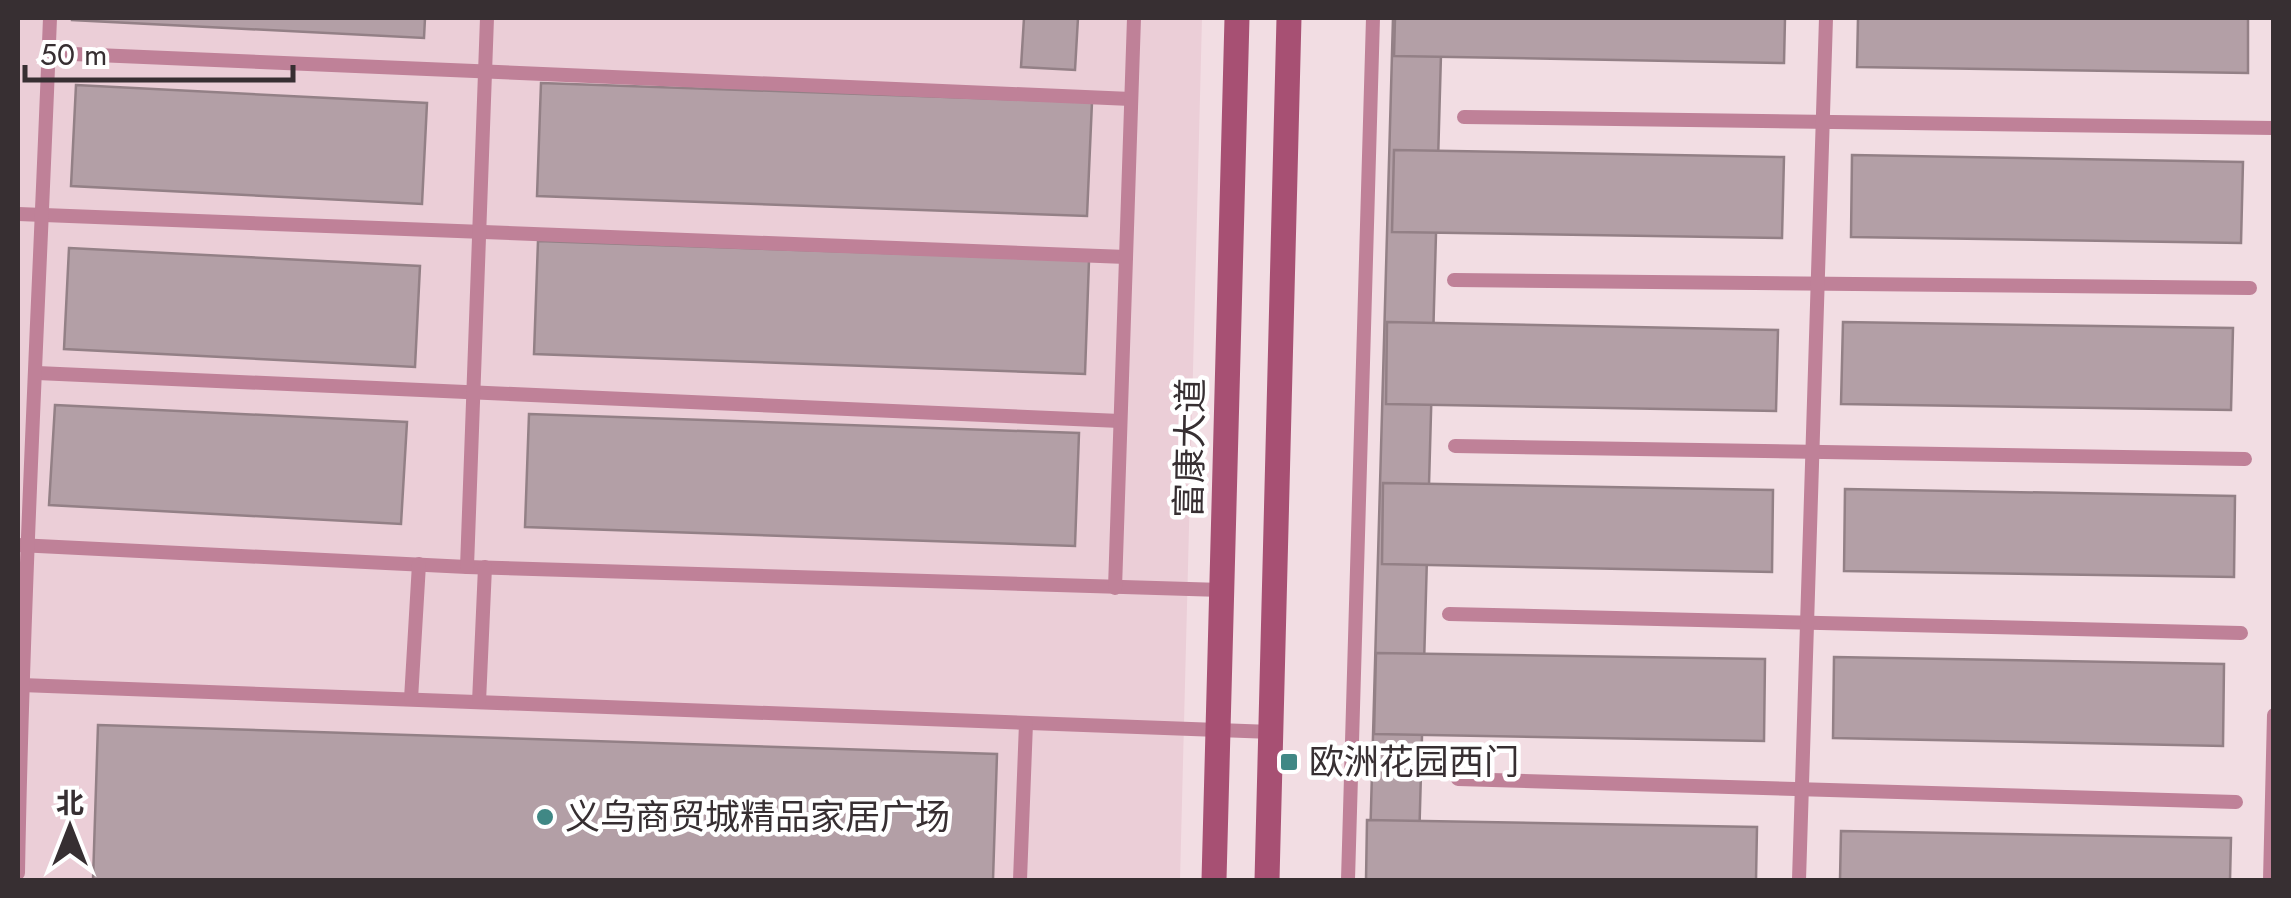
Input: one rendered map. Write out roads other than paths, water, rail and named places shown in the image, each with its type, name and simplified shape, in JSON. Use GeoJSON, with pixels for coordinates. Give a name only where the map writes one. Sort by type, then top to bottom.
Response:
{"type":"FeatureCollection","features":[{"type":"Feature","properties":{"kind":"street","name":"富康大道"},"geometry":{"type":"LineString","coordinates":[[1214,880],[1236,18]]}},
{"type":"Feature","properties":{"kind":"street"},"geometry":{"type":"LineString","coordinates":[[1267,880],[1289,18]]}},
{"type":"Feature","properties":{"kind":"lane"},"geometry":{"type":"LineString","coordinates":[[18,872],[24,545],[37,373],[50,18]]}},
{"type":"Feature","properties":{"kind":"lane"},"geometry":{"type":"LineString","coordinates":[[467,567],[487,18]]}},
{"type":"Feature","properties":{"kind":"lane"},"geometry":{"type":"LineString","coordinates":[[1115,588],[1134,18]]}},
{"type":"Feature","properties":{"kind":"lane"},"geometry":{"type":"LineString","coordinates":[[1348,880],[1373,18]]}},
{"type":"Feature","properties":{"kind":"lane"},"geometry":{"type":"LineString","coordinates":[[1799,880],[1826,18]]}},
{"type":"Feature","properties":{"kind":"lane"},"geometry":{"type":"LineString","coordinates":[[49,53],[1132,99]]}},
{"type":"Feature","properties":{"kind":"lane"},"geometry":{"type":"LineString","coordinates":[[1464,116],[2274,128]]}},
{"type":"Feature","properties":{"kind":"lane"},"geometry":{"type":"LineString","coordinates":[[18,214],[1126,257]]}},
{"type":"Feature","properties":{"kind":"lane"},"geometry":{"type":"LineString","coordinates":[[1454,280],[2250,288]]}},
{"type":"Feature","properties":{"kind":"lane"},"geometry":{"type":"LineString","coordinates":[[37,373],[1120,421]]}},
{"type":"Feature","properties":{"kind":"lane"},"geometry":{"type":"LineString","coordinates":[[1456,446],[2245,459]]}},
{"type":"Feature","properties":{"kind":"lane"},"geometry":{"type":"LineString","coordinates":[[24,545],[467,567],[1222,590]]}},
{"type":"Feature","properties":{"kind":"lane"},"geometry":{"type":"LineString","coordinates":[[412,699],[419,564]]}},
{"type":"Feature","properties":{"kind":"lane"},"geometry":{"type":"LineString","coordinates":[[479,702],[485,567]]}},
{"type":"Feature","properties":{"kind":"lane"},"geometry":{"type":"LineString","coordinates":[[1449,614],[2241,633]]}},
{"type":"Feature","properties":{"kind":"lane"},"geometry":{"type":"LineString","coordinates":[[21,684],[1272,732]]}},
{"type":"Feature","properties":{"kind":"lane"},"geometry":{"type":"LineString","coordinates":[[2270,880],[2274,716]]}},
{"type":"Feature","properties":{"kind":"lane"},"geometry":{"type":"LineString","coordinates":[[1020,880],[1026,723]]}},
{"type":"Feature","properties":{"kind":"lane"},"geometry":{"type":"LineString","coordinates":[[1458,779],[2236,802]]}},
{"type":"Feature","properties":{"kind":"place","name":"欧洲花园西门"},"geometry":{"type":"Point","coordinates":[1289,762]}},
{"type":"Feature","properties":{"kind":"place","name":"义乌商贸城精品家居广场"},"geometry":{"type":"Point","coordinates":[545,817]}}]}
